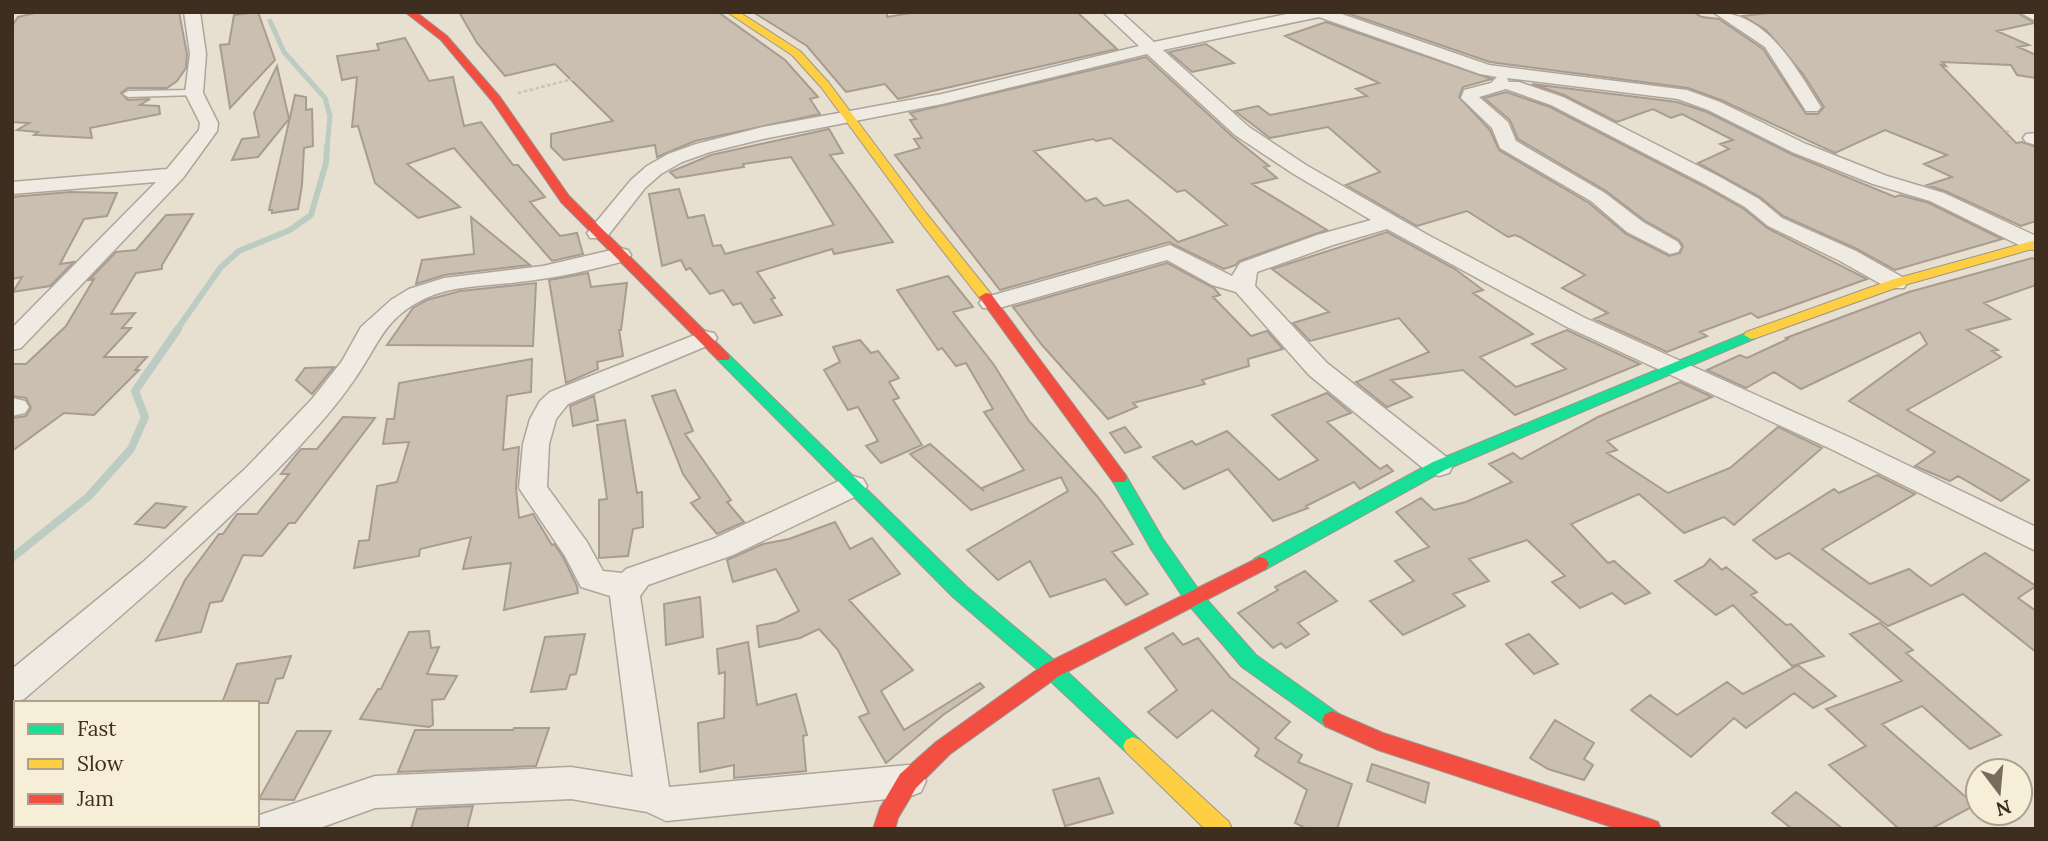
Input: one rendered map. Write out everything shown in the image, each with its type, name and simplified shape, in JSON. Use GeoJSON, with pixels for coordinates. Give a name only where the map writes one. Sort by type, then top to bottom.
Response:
{"type":"FeatureCollection","features":[{"type":"Feature","properties":{"kind":"street"},"geometry":{"type":"LineString","coordinates":[[12,343],[90,259],[128,225],[176,174],[208,131],[209,123],[194,93],[198,54],[192,12]]}},
{"type":"Feature","properties":{"kind":"street"},"geometry":{"type":"LineString","coordinates":[[410,12],[444,38],[496,99],[565,199],[598,233],[969,600],[1052,670],[1221,829]]}},
{"type":"Feature","properties":{"kind":"street"},"geometry":{"type":"LineString","coordinates":[[732,12],[796,52],[825,85],[991,303],[1115,472],[1157,544],[1194,598],[1249,661],[1326,717],[1378,741],[1650,829]]}},
{"type":"Feature","properties":{"kind":"street"},"geometry":{"type":"LineString","coordinates":[[1111,12],[1242,131],[1298,169],[1389,222],[1553,311],[1677,367],[2036,540]]}},
{"type":"Feature","properties":{"kind":"street"},"geometry":{"type":"LineString","coordinates":[[598,233],[638,184],[675,158],[763,133],[989,89],[1151,48],[1320,12],[1557,101],[1752,203],[1774,222],[1848,256],[1896,283]]}},
{"type":"Feature","properties":{"kind":"street"},"geometry":{"type":"LineString","coordinates":[[1721,12],[1771,44],[1812,107]]}},
{"type":"Feature","properties":{"kind":"street"},"geometry":{"type":"LineString","coordinates":[[2026,12],[2036,16]]}},
{"type":"Feature","properties":{"kind":"street"},"geometry":{"type":"LineString","coordinates":[[1493,76],[1681,94],[1699,100],[1788,144],[1880,180],[1937,197],[2036,244]]}},
{"type":"Feature","properties":{"kind":"street"},"geometry":{"type":"LineString","coordinates":[[1493,76],[1499,86],[1475,91],[1470,94],[1470,98],[1501,126],[1507,144],[1598,197],[1635,227],[1670,247]]}},
{"type":"Feature","properties":{"kind":"street"},"geometry":{"type":"LineString","coordinates":[[12,188],[176,174]]}},
{"type":"Feature","properties":{"kind":"street"},"geometry":{"type":"LineString","coordinates":[[1389,222],[1325,240],[1248,268],[1242,276],[1244,286],[1318,369],[1439,466]]}},
{"type":"Feature","properties":{"kind":"street"},"geometry":{"type":"LineString","coordinates":[[884,829],[888,815],[908,780],[943,748],[1052,670],[1322,532],[1439,466],[1721,346],[1896,283],[2036,244]]}},
{"type":"Feature","properties":{"kind":"street"},"geometry":{"type":"LineString","coordinates":[[991,303],[1170,251],[1220,281],[1244,286]]}},
{"type":"Feature","properties":{"kind":"street"},"geometry":{"type":"LineString","coordinates":[[12,690],[141,583],[262,469],[318,410],[353,363],[374,328],[404,301],[425,290],[455,282],[519,276],[592,263],[620,255]]}},
{"type":"Feature","properties":{"kind":"street"},"geometry":{"type":"LineString","coordinates":[[629,585],[606,584],[592,579],[578,551],[533,488],[536,444],[543,419],[549,407],[559,398],[705,338]]}},
{"type":"Feature","properties":{"kind":"street"},"geometry":{"type":"LineString","coordinates":[[653,797],[625,596],[629,585],[637,577],[723,547],[853,486]]}},
{"type":"Feature","properties":{"kind":"street"},"geometry":{"type":"LineString","coordinates":[[268,829],[375,792],[571,783],[653,797],[667,804],[908,780]]}},
{"type":"Feature","properties":{"kind":"lane"},"geometry":{"type":"LineString","coordinates":[[128,94],[194,93]]}},
{"type":"Feature","properties":{"kind":"path"},"geometry":{"type":"LineString","coordinates":[[496,99],[762,31]]}},
{"type":"Feature","properties":{"kind":"path"},"geometry":{"type":"LineString","coordinates":[[1746,100],[2001,128],[2034,138]]}},
{"type":"Feature","properties":{"kind":"building"},"geometry":{"type":"Polygon","coordinates":[[[39,12],[179,12],[187,54],[186,68],[177,81],[167,88],[128,88],[121,93],[128,100],[150,99],[140,105],[159,106],[160,114],[90,128],[92,138],[34,135],[38,132],[17,130],[29,123],[12,122],[12,26],[18,17],[39,12]]]}},
{"type":"Feature","properties":{"kind":"building"},"geometry":{"type":"Polygon","coordinates":[[[258,12],[275,60],[230,108],[220,45],[229,44],[234,15],[258,12]]]}},
{"type":"Feature","properties":{"kind":"building"},"geometry":{"type":"Polygon","coordinates":[[[459,12],[718,12],[785,60],[818,97],[810,99],[820,114],[695,141],[657,157],[655,145],[564,160],[551,147],[551,134],[613,121],[555,64],[505,76],[477,43],[459,12]]]}},
{"type":"Feature","properties":{"kind":"building"},"geometry":{"type":"Polygon","coordinates":[[[753,12],[887,12],[887,17],[916,12],[1077,12],[1117,49],[898,99],[885,84],[846,92],[807,46],[753,12]]]}},
{"type":"Feature","properties":{"kind":"building"},"geometry":{"type":"Polygon","coordinates":[[[1693,12],[1702,17],[1719,19],[1763,49],[1806,114],[1818,114],[1824,107],[1803,74],[1766,30],[1743,16],[1777,12],[2016,12],[2034,23],[1997,31],[2029,45],[2018,47],[2036,55],[2036,78],[2017,75],[2011,65],[1942,62],[1946,66],[1941,65],[2016,143],[2022,142],[2036,147],[2036,221],[2021,226],[1927,185],[1952,177],[1924,164],[1947,155],[1885,130],[1835,153],[1721,100],[1688,88],[1490,62],[1350,14],[1693,12]]]}},
{"type":"Feature","properties":{"kind":"building"},"geometry":{"type":"Polygon","coordinates":[[[1326,22],[1492,79],[1463,87],[1459,97],[1490,130],[1499,150],[1589,203],[1626,234],[1669,256],[1680,253],[1683,246],[1679,240],[1644,220],[1606,191],[1518,139],[1510,120],[1484,98],[1506,92],[1550,107],[1705,187],[1744,209],[1767,228],[1867,279],[1758,318],[1751,313],[1700,332],[1707,336],[1667,352],[1594,319],[1608,313],[1562,288],[1585,275],[1520,237],[1508,237],[1467,211],[1417,226],[1346,185],[1380,172],[1328,127],[1270,138],[1235,111],[1258,106],[1270,115],[1367,96],[1356,89],[1379,83],[1285,36],[1326,22]]]}},
{"type":"Feature","properties":{"kind":"building"},"geometry":{"type":"Polygon","coordinates":[[[405,38],[429,81],[453,77],[464,126],[481,122],[513,165],[518,165],[545,197],[530,202],[560,236],[577,233],[583,254],[552,261],[454,148],[407,164],[460,207],[418,218],[375,183],[358,126],[352,127],[357,77],[342,80],[337,56],[379,50],[377,44],[405,38]]]}},
{"type":"Feature","properties":{"kind":"building"},"geometry":{"type":"Polygon","coordinates":[[[1206,44],[1234,63],[1192,72],[1169,52],[1206,44]]]}},
{"type":"Feature","properties":{"kind":"building"},"geometry":{"type":"Polygon","coordinates":[[[1146,57],[1233,137],[1269,166],[1264,167],[1277,178],[1252,184],[1327,230],[1239,261],[1236,265],[1224,269],[1169,242],[1000,290],[895,155],[920,148],[914,139],[922,138],[910,120],[916,119],[910,113],[1146,57]],[[1111,138],[1034,151],[1086,201],[1096,198],[1104,206],[1128,200],[1178,242],[1227,225],[1185,190],[1177,192],[1111,138]]]}},
{"type":"Feature","properties":{"kind":"building"},"geometry":{"type":"Polygon","coordinates":[[[277,66],[289,119],[258,157],[232,160],[242,139],[259,137],[254,113],[277,66]]]}},
{"type":"Feature","properties":{"kind":"building"},"geometry":{"type":"Polygon","coordinates":[[[1532,84],[1677,102],[1707,112],[1791,154],[1895,197],[1900,195],[1929,203],[2002,239],[1895,270],[1857,249],[1783,216],[1760,197],[1698,163],[1729,149],[1720,144],[1733,140],[1682,114],[1671,118],[1653,109],[1617,122],[1564,95],[1532,84]]]}},
{"type":"Feature","properties":{"kind":"building"},"geometry":{"type":"Polygon","coordinates":[[[295,95],[306,97],[306,110],[312,109],[313,146],[304,148],[298,209],[272,213],[272,210],[269,210],[295,95]]]}},
{"type":"Feature","properties":{"kind":"building"},"geometry":{"type":"Polygon","coordinates":[[[829,129],[843,153],[830,155],[893,242],[834,254],[832,249],[757,272],[775,298],[771,299],[782,315],[754,323],[741,303],[733,305],[723,290],[710,294],[690,268],[686,270],[681,260],[662,266],[649,194],[679,189],[688,218],[704,215],[713,246],[721,245],[725,254],[834,225],[791,157],[676,178],[670,172],[711,155],[829,129]]]}},
{"type":"Feature","properties":{"kind":"building"},"geometry":{"type":"Polygon","coordinates":[[[70,192],[117,193],[107,216],[84,219],[60,264],[74,262],[50,286],[13,292],[22,277],[12,279],[12,197],[70,192]]]}},
{"type":"Feature","properties":{"kind":"building"},"geometry":{"type":"Polygon","coordinates":[[[193,214],[162,269],[136,273],[111,314],[135,313],[122,328],[131,328],[104,357],[147,357],[135,370],[139,370],[94,415],[64,413],[12,451],[12,418],[26,416],[31,408],[26,398],[12,396],[12,364],[26,364],[66,326],[94,279],[89,280],[116,252],[136,250],[166,215],[193,214]]]}},
{"type":"Feature","properties":{"kind":"building"},"geometry":{"type":"Polygon","coordinates":[[[471,217],[530,265],[444,275],[416,284],[422,260],[474,254],[471,217]]]}},
{"type":"Feature","properties":{"kind":"building"},"geometry":{"type":"Polygon","coordinates":[[[1387,232],[1455,269],[1483,290],[1473,293],[1533,334],[1480,357],[1516,387],[1566,369],[1532,344],[1567,330],[1640,364],[1515,415],[1463,370],[1391,380],[1412,397],[1387,407],[1356,382],[1429,352],[1399,318],[1310,341],[1293,323],[1329,312],[1272,269],[1387,232]]]}},
{"type":"Feature","properties":{"kind":"building"},"geometry":{"type":"Polygon","coordinates":[[[2032,258],[2036,260],[2036,285],[1984,303],[2010,319],[1967,330],[1998,350],[1992,351],[2001,357],[1907,410],[2029,480],[2001,501],[1958,476],[1950,481],[1915,466],[1935,452],[1849,401],[1927,344],[1920,332],[1801,389],[1774,372],[1746,388],[1707,370],[1740,355],[1747,358],[1788,339],[1786,338],[1909,292],[2032,258]]]}},
{"type":"Feature","properties":{"kind":"building"},"geometry":{"type":"Polygon","coordinates":[[[1167,263],[1214,288],[1220,295],[1213,297],[1251,336],[1267,331],[1283,349],[1248,359],[1249,366],[1202,380],[1205,384],[1133,403],[1137,407],[1108,419],[1042,345],[1013,307],[1167,263]]]}},
{"type":"Feature","properties":{"kind":"building"},"geometry":{"type":"Polygon","coordinates":[[[588,273],[591,287],[627,283],[619,330],[623,356],[597,362],[598,369],[566,383],[549,280],[588,273]]]}},
{"type":"Feature","properties":{"kind":"building"},"geometry":{"type":"Polygon","coordinates":[[[948,276],[973,307],[953,312],[994,365],[1029,421],[1097,496],[1133,544],[1112,552],[1148,594],[1126,605],[1105,579],[1050,597],[1030,561],[998,580],[967,550],[1068,491],[1061,477],[971,510],[910,454],[930,444],[984,491],[982,488],[1024,470],[984,412],[993,409],[966,363],[956,366],[942,348],[938,350],[897,290],[948,276]]]}},
{"type":"Feature","properties":{"kind":"building"},"geometry":{"type":"Polygon","coordinates":[[[536,283],[533,346],[387,345],[413,308],[427,300],[460,291],[536,283]]]}},
{"type":"Feature","properties":{"kind":"building"},"geometry":{"type":"Polygon","coordinates":[[[860,340],[871,353],[878,351],[899,378],[889,382],[899,398],[893,400],[922,445],[881,463],[866,446],[878,441],[858,407],[848,410],[824,370],[840,362],[833,347],[860,340]]]}},
{"type":"Feature","properties":{"kind":"building"},"geometry":{"type":"Polygon","coordinates":[[[532,359],[531,392],[507,396],[503,450],[519,447],[516,488],[519,518],[533,514],[552,545],[554,544],[563,557],[578,593],[504,610],[511,563],[463,569],[471,537],[420,549],[419,556],[354,568],[359,541],[369,540],[377,486],[397,482],[409,442],[383,444],[387,419],[394,419],[399,383],[532,359]]]}},
{"type":"Feature","properties":{"kind":"building"},"geometry":{"type":"Polygon","coordinates":[[[334,367],[312,394],[296,380],[305,368],[334,367]]]}},
{"type":"Feature","properties":{"kind":"building"},"geometry":{"type":"Polygon","coordinates":[[[1680,382],[1712,397],[1607,441],[1617,450],[1607,453],[1668,493],[1730,468],[1778,427],[1822,448],[1734,525],[1724,517],[1684,533],[1639,494],[1571,524],[1608,563],[1614,561],[1650,593],[1625,604],[1612,593],[1580,608],[1552,582],[1565,576],[1527,540],[1469,559],[1489,581],[1453,594],[1465,606],[1403,635],[1370,601],[1414,581],[1395,561],[1429,547],[1396,512],[1421,498],[1434,510],[1466,502],[1512,482],[1489,464],[1513,453],[1521,459],[1598,417],[1680,382]]]}},
{"type":"Feature","properties":{"kind":"building"},"geometry":{"type":"Polygon","coordinates":[[[675,390],[693,431],[685,434],[731,500],[727,502],[744,522],[717,534],[691,503],[700,498],[683,474],[652,396],[675,390]]]}},
{"type":"Feature","properties":{"kind":"building"},"geometry":{"type":"Polygon","coordinates":[[[1327,393],[1351,413],[1327,422],[1380,469],[1387,465],[1393,471],[1360,489],[1354,482],[1306,506],[1308,508],[1273,521],[1228,469],[1184,489],[1153,457],[1192,441],[1196,445],[1227,431],[1279,480],[1318,460],[1272,415],[1327,393]]]}},
{"type":"Feature","properties":{"kind":"building"},"geometry":{"type":"Polygon","coordinates":[[[594,396],[598,420],[573,426],[570,406],[594,396]]]}},
{"type":"Feature","properties":{"kind":"building"},"geometry":{"type":"Polygon","coordinates":[[[343,417],[375,418],[295,523],[289,523],[262,556],[243,555],[222,601],[210,603],[201,632],[156,641],[185,580],[219,534],[223,534],[237,514],[257,514],[289,474],[281,474],[301,449],[317,449],[343,417]]]}},
{"type":"Feature","properties":{"kind":"building"},"geometry":{"type":"Polygon","coordinates":[[[625,420],[637,493],[642,492],[643,527],[633,529],[628,556],[599,558],[599,500],[607,499],[597,425],[625,420]]]}},
{"type":"Feature","properties":{"kind":"building"},"geometry":{"type":"Polygon","coordinates":[[[1125,427],[1141,447],[1125,453],[1110,433],[1125,427]]]}},
{"type":"Feature","properties":{"kind":"building"},"geometry":{"type":"Polygon","coordinates":[[[1877,475],[1915,494],[1822,549],[1870,584],[1909,569],[1931,586],[1985,553],[2036,586],[2018,598],[2036,611],[2036,652],[1963,594],[1888,626],[1789,553],[1776,559],[1753,540],[1834,489],[1839,493],[1877,475]]]}},
{"type":"Feature","properties":{"kind":"building"},"geometry":{"type":"Polygon","coordinates":[[[156,503],[186,507],[165,528],[135,524],[156,503]]]}},
{"type":"Feature","properties":{"kind":"building"},"geometry":{"type":"Polygon","coordinates":[[[835,522],[850,549],[872,538],[900,574],[849,600],[913,670],[881,691],[904,730],[980,683],[984,687],[943,715],[886,763],[859,717],[869,713],[838,650],[819,629],[800,638],[759,647],[757,626],[777,622],[799,611],[776,569],[733,582],[727,560],[763,544],[789,539],[835,522]]]}},
{"type":"Feature","properties":{"kind":"building"},"geometry":{"type":"Polygon","coordinates":[[[1710,559],[1722,570],[1726,567],[1757,592],[1751,595],[1786,625],[1791,624],[1824,656],[1792,666],[1733,605],[1716,615],[1675,581],[1704,566],[1710,559]]]}},
{"type":"Feature","properties":{"kind":"building"},"geometry":{"type":"Polygon","coordinates":[[[1305,571],[1337,601],[1298,623],[1309,634],[1286,648],[1281,643],[1273,648],[1238,613],[1278,590],[1275,587],[1305,571]]]}},
{"type":"Feature","properties":{"kind":"building"},"geometry":{"type":"Polygon","coordinates":[[[700,597],[703,637],[666,645],[664,604],[700,597]]]}},
{"type":"Feature","properties":{"kind":"building"},"geometry":{"type":"Polygon","coordinates":[[[1880,623],[1913,650],[1906,653],[2001,735],[1970,749],[1922,706],[1882,724],[1964,795],[1964,811],[1931,829],[1899,829],[1829,765],[1866,746],[1826,709],[1902,681],[1850,634],[1880,623]]]}},
{"type":"Feature","properties":{"kind":"building"},"geometry":{"type":"Polygon","coordinates":[[[429,631],[431,648],[439,647],[427,674],[457,676],[444,699],[432,700],[433,725],[429,727],[360,719],[378,689],[381,689],[409,632],[429,631]]]}},
{"type":"Feature","properties":{"kind":"building"},"geometry":{"type":"Polygon","coordinates":[[[1173,633],[1183,645],[1198,638],[1230,677],[1290,722],[1275,738],[1302,755],[1298,762],[1352,784],[1337,829],[1307,829],[1295,823],[1307,790],[1255,756],[1259,749],[1212,710],[1177,738],[1148,712],[1177,690],[1145,648],[1173,633]]]}},
{"type":"Feature","properties":{"kind":"building"},"geometry":{"type":"Polygon","coordinates":[[[585,634],[576,674],[570,675],[566,689],[531,692],[545,637],[585,634]]]}},
{"type":"Feature","properties":{"kind":"building"},"geometry":{"type":"Polygon","coordinates":[[[1529,634],[1558,664],[1534,674],[1506,644],[1529,634]]]}},
{"type":"Feature","properties":{"kind":"building"},"geometry":{"type":"Polygon","coordinates":[[[748,642],[757,705],[796,694],[807,735],[803,736],[806,771],[734,778],[734,765],[700,772],[698,723],[724,718],[725,672],[719,674],[717,649],[748,642]]]}},
{"type":"Feature","properties":{"kind":"building"},"geometry":{"type":"Polygon","coordinates":[[[291,656],[283,678],[276,679],[268,703],[223,701],[237,664],[291,656]]]}},
{"type":"Feature","properties":{"kind":"building"},"geometry":{"type":"Polygon","coordinates":[[[1798,665],[1836,696],[1813,708],[1794,693],[1746,728],[1734,718],[1691,757],[1631,710],[1650,695],[1677,715],[1727,682],[1743,694],[1798,665]]]}},
{"type":"Feature","properties":{"kind":"building"},"geometry":{"type":"Polygon","coordinates":[[[1555,720],[1594,743],[1584,759],[1593,765],[1584,780],[1548,769],[1530,758],[1555,720]]]}},
{"type":"Feature","properties":{"kind":"building"},"geometry":{"type":"Polygon","coordinates":[[[549,728],[536,766],[398,772],[415,730],[549,728]]]}},
{"type":"Feature","properties":{"kind":"building"},"geometry":{"type":"Polygon","coordinates":[[[297,731],[331,731],[294,800],[259,799],[297,731]]]}},
{"type":"Feature","properties":{"kind":"building"},"geometry":{"type":"Polygon","coordinates":[[[1372,764],[1429,783],[1425,803],[1367,781],[1372,764]]]}},
{"type":"Feature","properties":{"kind":"building"},"geometry":{"type":"Polygon","coordinates":[[[1099,778],[1113,813],[1065,826],[1053,790],[1099,778]]]}},
{"type":"Feature","properties":{"kind":"building"},"geometry":{"type":"Polygon","coordinates":[[[1796,792],[1843,829],[1792,829],[1772,813],[1796,792]]]}},
{"type":"Feature","properties":{"kind":"building"},"geometry":{"type":"Polygon","coordinates":[[[473,806],[467,829],[411,829],[417,809],[473,806]]]}},
{"type":"Feature","properties":{"kind":"waterway"},"geometry":{"type":"LineString","coordinates":[[270,21],[284,52],[325,98],[330,116],[327,148]]}},
{"type":"Feature","properties":{"kind":"waterway"},"geometry":{"type":"LineString","coordinates":[[176,331],[221,267],[239,251],[290,230],[311,215],[326,163],[327,146]]}},
{"type":"Feature","properties":{"kind":"waterway"},"geometry":{"type":"LineString","coordinates":[[12,558],[88,497],[131,449],[145,417],[135,391],[178,329]]}},
{"type":"Feature","properties":{"kind":"traffic: fast"},"geometry":{"type":"LineString","coordinates":[[1260,564],[1439,466],[1751,335]]}},
{"type":"Feature","properties":{"kind":"traffic: fast"},"geometry":{"type":"LineString","coordinates":[[723,357],[960,592],[1052,670],[1133,746]]}},
{"type":"Feature","properties":{"kind":"traffic: fast"},"geometry":{"type":"LineString","coordinates":[[1119,478],[1157,544],[1194,598],[1249,661],[1332,720]]}},
{"type":"Feature","properties":{"kind":"traffic: slow"},"geometry":{"type":"LineString","coordinates":[[732,12],[796,53],[825,85],[986,297]]}},
{"type":"Feature","properties":{"kind":"traffic: slow"},"geometry":{"type":"LineString","coordinates":[[1751,335],[1896,283],[2036,244]]}},
{"type":"Feature","properties":{"kind":"traffic: slow"},"geometry":{"type":"LineString","coordinates":[[1133,746],[1221,829]]}},
{"type":"Feature","properties":{"kind":"traffic: jam"},"geometry":{"type":"LineString","coordinates":[[410,12],[444,38],[496,99],[565,199],[723,357]]}},
{"type":"Feature","properties":{"kind":"traffic: jam"},"geometry":{"type":"LineString","coordinates":[[986,297],[1119,478]]}},
{"type":"Feature","properties":{"kind":"traffic: jam"},"geometry":{"type":"LineString","coordinates":[[884,829],[888,815],[908,781],[943,748],[1052,670],[1260,564]]}},
{"type":"Feature","properties":{"kind":"traffic: jam"},"geometry":{"type":"LineString","coordinates":[[1332,720],[1378,741],[1650,829]]}}]}
